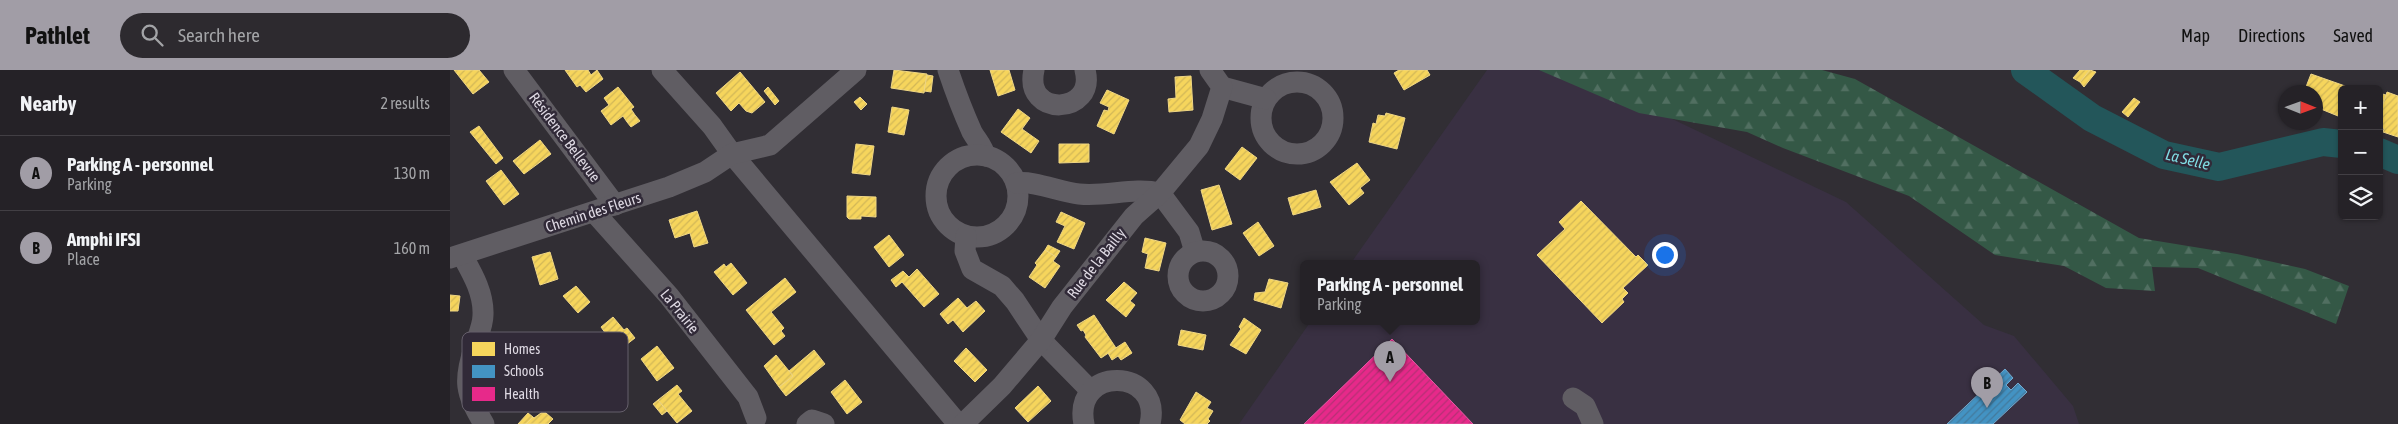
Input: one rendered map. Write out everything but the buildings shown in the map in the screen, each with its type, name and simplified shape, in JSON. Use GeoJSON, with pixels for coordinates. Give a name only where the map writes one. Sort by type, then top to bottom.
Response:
{"type":"FeatureCollection","features":[{"type":"Feature","properties":{"kind":"street","name":"Résidence Bellevue"},"geometry":{"type":"LineString","coordinates":[[514,70],[615,205]]}},
{"type":"Feature","properties":{"kind":"street"},"geometry":{"type":"LineString","coordinates":[[662,70],[712,126],[732,154],[958,424]]}},
{"type":"Feature","properties":{"kind":"street"},"geometry":{"type":"LineString","coordinates":[[732,154],[770,145],[856,70]]}},
{"type":"Feature","properties":{"kind":"street"},"geometry":{"type":"LineString","coordinates":[[948,70],[960,104],[974,135],[984,149],[985,156]]}},
{"type":"Feature","properties":{"kind":"street"},"geometry":{"type":"LineString","coordinates":[[1034,70],[1033,86],[1037,94],[1051,104],[1060,106],[1069,104],[1082,93],[1086,84],[1085,70]]}},
{"type":"Feature","properties":{"kind":"street","name":"Rue de la Bailly"},"geometry":{"type":"LineString","coordinates":[[963,424],[1002,386],[1041,340],[1062,307],[1134,216],[1160,193],[1199,146],[1212,119],[1216,78],[1266,99]]}},
{"type":"Feature","properties":{"kind":"street","name":"Chemin des Fleurs"},"geometry":{"type":"LineString","coordinates":[[456,256],[615,205],[705,172],[732,154]]}},
{"type":"Feature","properties":{"kind":"street"},"geometry":{"type":"LineString","coordinates":[[971,156],[985,156],[1004,166],[1016,183],[1018,196],[1011,220],[1002,229],[991,235],[978,238],[966,236],[948,225],[937,208],[936,194],[939,180],[947,169],[958,160],[971,156]]}},
{"type":"Feature","properties":{"kind":"street"},"geometry":{"type":"LineString","coordinates":[[1016,183],[1025,181],[1048,189],[1081,195],[1143,189],[1160,193],[1189,232],[1195,252]]}},
{"type":"Feature","properties":{"kind":"street","name":"La Prairie"},"geometry":{"type":"LineString","coordinates":[[594,212],[675,304],[748,397],[756,418]]}},
{"type":"Feature","properties":{"kind":"street"},"geometry":{"type":"LineString","coordinates":[[966,236],[965,251],[972,270],[1002,286],[1015,301],[1041,340],[1091,391]]}},
{"type":"Feature","properties":{"kind":"street"},"geometry":{"type":"LineString","coordinates":[[456,256],[482,298],[483,316],[478,332]]}},
{"type":"Feature","properties":{"kind":"street"},"geometry":{"type":"LineString","coordinates":[[1084,424],[1082,412],[1085,400],[1091,391],[1100,384],[1111,380],[1133,383],[1142,390],[1149,400],[1152,411],[1150,424]]}},
{"type":"Feature","properties":{"kind":"street"},"geometry":{"type":"LineString","coordinates":[[1574,398],[1585,406],[1593,424]]}},
{"type":"Feature","properties":{"kind":"street"},"geometry":{"type":"LineString","coordinates":[[477,412],[484,424]]}},
{"type":"Feature","properties":{"kind":"street"},"geometry":{"type":"LineString","coordinates":[[807,424],[812,420],[824,424]]}},
{"type":"Feature","properties":{"kind":"shaded area"},"geometry":{"type":"Polygon","coordinates":[[[1487,70],[1570,70],[1846,202],[1984,325],[2014,336],[2073,406],[2079,424],[1239,424],[1308,325],[1480,325],[1480,260],[1353,260],[1487,70]]]}},
{"type":"Feature","properties":{"kind":"green space"},"geometry":{"type":"Polygon","coordinates":[[[1539,70],[1822,70],[1855,79],[2139,238],[2237,254],[2305,269],[2349,286],[2336,324],[2198,268],[2152,267],[2155,291],[2106,288],[2064,266],[1995,255],[1909,196],[1783,148],[1747,132],[1639,113],[1539,70]]]}},
{"type":"Feature","properties":{"kind":"waterway","name":"La Selle"},"geometry":{"type":"LineString","coordinates":[[2025,70],[2092,118],[2164,155],[2219,167],[2323,142],[2338,144]]}},
{"type":"Feature","properties":{"kind":"waterway","name":"La Selle"},"geometry":{"type":"LineString","coordinates":[[2383,154],[2398,160]]}},
{"type":"Feature","properties":{"kind":"place","name":"Parking A - personnel"},"geometry":{"type":"Point","coordinates":[1390,382]}},
{"type":"Feature","properties":{"kind":"place","name":"Amphi IFSI"},"geometry":{"type":"Point","coordinates":[1987,408]}}]}
